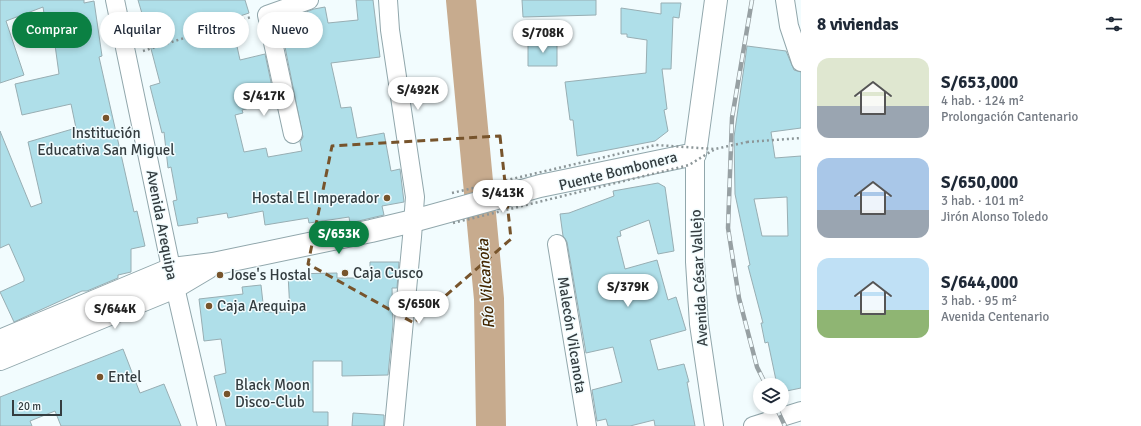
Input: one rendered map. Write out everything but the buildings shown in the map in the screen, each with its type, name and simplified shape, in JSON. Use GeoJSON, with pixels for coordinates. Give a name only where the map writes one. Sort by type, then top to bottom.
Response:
{"type":"FeatureCollection","features":[{"type":"Feature","properties":{"kind":"street","name":"Avenida Arequipa"},"geometry":{"type":"LineString","coordinates":[[115,0],[128,55],[173,278],[207,426]]}},
{"type":"Feature","properties":{"kind":"street"},"geometry":{"type":"LineString","coordinates":[[275,12],[309,0]]}},
{"type":"Feature","properties":{"kind":"street"},"geometry":{"type":"LineString","coordinates":[[388,0],[390,30],[415,197],[394,426]]}},
{"type":"Feature","properties":{"kind":"street"},"geometry":{"type":"LineString","coordinates":[[0,341],[213,264],[413,221],[454,208],[540,186],[705,152],[716,0]]}},
{"type":"Feature","properties":{"kind":"street"},"geometry":{"type":"LineString","coordinates":[[785,0],[789,26],[801,62]]}},
{"type":"Feature","properties":{"kind":"street"},"geometry":{"type":"LineString","coordinates":[[274,48],[293,134]]}},
{"type":"Feature","properties":{"kind":"street","name":"Avenida César Vallejo"},"geometry":{"type":"LineString","coordinates":[[705,152],[695,262],[699,324],[714,426]]}},
{"type":"Feature","properties":{"kind":"street","name":"Malecón Vilcanota"},"geometry":{"type":"LineString","coordinates":[[557,244],[587,426]]}},
{"type":"Feature","properties":{"kind":"street"},"geometry":{"type":"LineString","coordinates":[[0,359],[173,278]]}},
{"type":"Feature","properties":{"kind":"street"},"geometry":{"type":"LineString","coordinates":[[753,426],[801,411]]}},
{"type":"Feature","properties":{"kind":"path"},"geometry":{"type":"LineString","coordinates":[[128,55],[250,17],[257,16]]}},
{"type":"Feature","properties":{"kind":"path","name":"Puente Bombonera"},"geometry":{"type":"LineString","coordinates":[[454,208],[656,145],[705,152],[747,142],[801,138]]}},
{"type":"Feature","properties":{"kind":"path","name":"Puente Bombonera"},"geometry":{"type":"LineString","coordinates":[[454,208],[689,165],[705,152]]}},
{"type":"Feature","properties":{"kind":"highlighted area"},"geometry":{"type":"Polygon","coordinates":[[[500,136],[511,239],[414,323],[308,264],[332,146],[500,136]]]}},
{"type":"Feature","properties":{"kind":"waterway","name":"Río Vilcanota"},"geometry":{"type":"LineString","coordinates":[[461,0],[489,299],[491,426]]}},
{"type":"Feature","properties":{"kind":"railway"},"geometry":{"type":"LineString","coordinates":[[752,0],[732,118],[728,228],[739,298],[757,367],[762,378]]}},
{"type":"Feature","properties":{"kind":"railway"},"geometry":{"type":"LineString","coordinates":[[779,414],[785,426]]}},
{"type":"Feature","properties":{"kind":"place","name":"Institución Educativa San Miguel"},"geometry":{"type":"Point","coordinates":[106,118]}},
{"type":"Feature","properties":{"kind":"place","name":"Hostal El Imperador"},"geometry":{"type":"Point","coordinates":[387,198]}},
{"type":"Feature","properties":{"kind":"place","name":"Caja Cusco"},"geometry":{"type":"Point","coordinates":[345,273]}},
{"type":"Feature","properties":{"kind":"place","name":"Jose's Hostal"},"geometry":{"type":"Point","coordinates":[220,275]}},
{"type":"Feature","properties":{"kind":"place","name":"Caja Arequipa"},"geometry":{"type":"Point","coordinates":[209,306]}},
{"type":"Feature","properties":{"kind":"place","name":"Entel"},"geometry":{"type":"Point","coordinates":[100,377]}},
{"type":"Feature","properties":{"kind":"place","name":"Black Moon Disco-Club"},"geometry":{"type":"Point","coordinates":[227,394]}}]}
